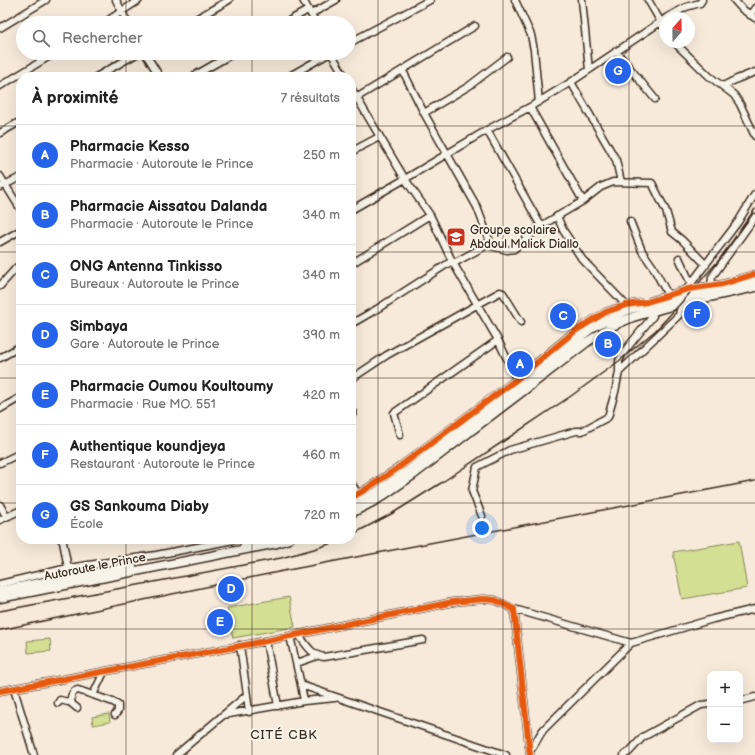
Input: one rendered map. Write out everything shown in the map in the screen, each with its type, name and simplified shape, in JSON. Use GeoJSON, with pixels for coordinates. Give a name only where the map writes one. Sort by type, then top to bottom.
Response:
{"type":"FeatureCollection","features":[{"type":"Feature","properties":{"kind":"main road"},"geometry":{"type":"LineString","coordinates":[[356,503],[409,470],[518,381],[593,327],[628,307],[677,298],[755,279]]}},
{"type":"Feature","properties":{"kind":"main road"},"geometry":{"type":"LineString","coordinates":[[356,510],[378,499],[413,475],[587,342],[612,326],[633,316],[652,310],[755,287]]}},
{"type":"Feature","properties":{"kind":"main road","name":"Autoroute le Prince"},"geometry":{"type":"LineString","coordinates":[[0,591],[228,544]]}},
{"type":"Feature","properties":{"kind":"main road","name":"Autoroute le Prince"},"geometry":{"type":"LineString","coordinates":[[0,598],[273,544]]}},
{"type":"Feature","properties":{"kind":"street"},"geometry":{"type":"LineString","coordinates":[[20,16],[46,0]]}},
{"type":"Feature","properties":{"kind":"street"},"geometry":{"type":"LineString","coordinates":[[116,0],[124,16]]}},
{"type":"Feature","properties":{"kind":"street"},"geometry":{"type":"LineString","coordinates":[[114,16],[139,0]]}},
{"type":"Feature","properties":{"kind":"street"},"geometry":{"type":"LineString","coordinates":[[201,16],[229,0]]}},
{"type":"Feature","properties":{"kind":"street"},"geometry":{"type":"LineString","coordinates":[[302,0],[312,16]]}},
{"type":"Feature","properties":{"kind":"street"},"geometry":{"type":"LineString","coordinates":[[301,16],[336,0]]}},
{"type":"Feature","properties":{"kind":"street"},"geometry":{"type":"LineString","coordinates":[[356,39],[430,0]]}},
{"type":"Feature","properties":{"kind":"street"},"geometry":{"type":"LineString","coordinates":[[514,0],[531,35],[534,50],[538,102]]}},
{"type":"Feature","properties":{"kind":"street"},"geometry":{"type":"LineString","coordinates":[[582,0],[588,70]]}},
{"type":"Feature","properties":{"kind":"street"},"geometry":{"type":"LineString","coordinates":[[648,0],[659,13]]}},
{"type":"Feature","properties":{"kind":"street"},"geometry":{"type":"LineString","coordinates":[[677,12],[686,7],[700,3],[702,0]]}},
{"type":"Feature","properties":{"kind":"street"},"geometry":{"type":"LineString","coordinates":[[734,0],[742,9],[753,16],[755,8]]}},
{"type":"Feature","properties":{"kind":"street"},"geometry":{"type":"LineString","coordinates":[[0,28],[16,18]]}},
{"type":"Feature","properties":{"kind":"street"},"geometry":{"type":"LineString","coordinates":[[356,207],[571,82],[659,22]]}},
{"type":"Feature","properties":{"kind":"street"},"geometry":{"type":"LineString","coordinates":[[356,95],[403,71],[475,26]]}},
{"type":"Feature","properties":{"kind":"street"},"geometry":{"type":"LineString","coordinates":[[680,48],[709,76],[734,95],[740,104],[755,136]]}},
{"type":"Feature","properties":{"kind":"street"},"geometry":{"type":"LineString","coordinates":[[616,51],[655,99]]}},
{"type":"Feature","properties":{"kind":"street"},"geometry":{"type":"LineString","coordinates":[[424,113],[470,86],[507,57]]}},
{"type":"Feature","properties":{"kind":"street"},"geometry":{"type":"LineString","coordinates":[[23,72],[43,60]]}},
{"type":"Feature","properties":{"kind":"street"},"geometry":{"type":"LineString","coordinates":[[105,72],[126,60]]}},
{"type":"Feature","properties":{"kind":"street"},"geometry":{"type":"LineString","coordinates":[[149,60],[157,72]]}},
{"type":"Feature","properties":{"kind":"street"},"geometry":{"type":"LineString","coordinates":[[201,72],[222,60]]}},
{"type":"Feature","properties":{"kind":"street"},"geometry":{"type":"LineString","coordinates":[[297,72],[318,60]]}},
{"type":"Feature","properties":{"kind":"street"},"geometry":{"type":"LineString","coordinates":[[335,60],[342,72]]}},
{"type":"Feature","properties":{"kind":"street"},"geometry":{"type":"LineString","coordinates":[[403,71],[446,154],[476,206],[489,239],[487,245]]}},
{"type":"Feature","properties":{"kind":"street"},"geometry":{"type":"LineString","coordinates":[[723,86],[755,72]]}},
{"type":"Feature","properties":{"kind":"street"},"geometry":{"type":"LineString","coordinates":[[0,86],[16,76]]}},
{"type":"Feature","properties":{"kind":"street"},"geometry":{"type":"LineString","coordinates":[[571,82],[616,160],[621,182]]}},
{"type":"Feature","properties":{"kind":"street"},"geometry":{"type":"LineString","coordinates":[[356,99],[430,215],[453,262],[498,340],[518,381],[395,470],[358,494],[356,491]]}},
{"type":"Feature","properties":{"kind":"street"},"geometry":{"type":"LineString","coordinates":[[530,107],[583,201]]}},
{"type":"Feature","properties":{"kind":"street"},"geometry":{"type":"LineString","coordinates":[[0,133],[16,124]]}},
{"type":"Feature","properties":{"kind":"street"},"geometry":{"type":"LineString","coordinates":[[487,130],[541,226]]}},
{"type":"Feature","properties":{"kind":"street"},"geometry":{"type":"LineString","coordinates":[[356,149],[379,136]]}},
{"type":"Feature","properties":{"kind":"street"},"geometry":{"type":"LineString","coordinates":[[0,176],[2,185],[16,203]]}},
{"type":"Feature","properties":{"kind":"street"},"geometry":{"type":"LineString","coordinates":[[2,185],[16,179]]}},
{"type":"Feature","properties":{"kind":"street"},"geometry":{"type":"LineString","coordinates":[[356,321],[453,262],[487,245],[507,250],[514,248],[541,226],[583,201],[601,187],[613,182],[652,183],[666,211],[672,232],[682,240],[706,265]]}},
{"type":"Feature","properties":{"kind":"street"},"geometry":{"type":"LineString","coordinates":[[677,298],[690,287],[738,222],[755,194]]}},
{"type":"Feature","properties":{"kind":"street"},"geometry":{"type":"LineString","coordinates":[[356,261],[430,215]]}},
{"type":"Feature","properties":{"kind":"street"},"geometry":{"type":"LineString","coordinates":[[557,216],[563,230],[582,259],[628,307],[648,302],[690,287],[711,286],[755,274]]}},
{"type":"Feature","properties":{"kind":"street"},"geometry":{"type":"LineString","coordinates":[[711,286],[712,278],[755,217]]}},
{"type":"Feature","properties":{"kind":"street"},"geometry":{"type":"LineString","coordinates":[[630,221],[642,251],[653,267],[668,295]]}},
{"type":"Feature","properties":{"kind":"street"},"geometry":{"type":"LineString","coordinates":[[0,242],[16,233]]}},
{"type":"Feature","properties":{"kind":"street"},"geometry":{"type":"LineString","coordinates":[[679,258],[690,287]]}},
{"type":"Feature","properties":{"kind":"street"},"geometry":{"type":"LineString","coordinates":[[0,286],[16,268]]}},
{"type":"Feature","properties":{"kind":"street"},"geometry":{"type":"LineString","coordinates":[[356,376],[387,354],[500,292],[503,293],[521,322]]}},
{"type":"Feature","properties":{"kind":"street"},"geometry":{"type":"LineString","coordinates":[[619,372],[679,315],[680,310],[688,302]]}},
{"type":"Feature","properties":{"kind":"street"},"geometry":{"type":"LineString","coordinates":[[482,516],[472,491],[477,467],[510,450],[576,431],[582,431],[608,417],[619,372],[619,361],[623,352],[653,316],[652,310]]}},
{"type":"Feature","properties":{"kind":"street"},"geometry":{"type":"LineString","coordinates":[[400,435],[394,413],[498,340]]}},
{"type":"Feature","properties":{"kind":"street"},"geometry":{"type":"LineString","coordinates":[[0,358],[16,349]]}},
{"type":"Feature","properties":{"kind":"street"},"geometry":{"type":"LineString","coordinates":[[0,408],[16,400]]}},
{"type":"Feature","properties":{"kind":"street"},"geometry":{"type":"LineString","coordinates":[[0,463],[16,455]]}},
{"type":"Feature","properties":{"kind":"street"},"geometry":{"type":"LineString","coordinates":[[0,505],[6,516]]}},
{"type":"Feature","properties":{"kind":"street"},"geometry":{"type":"LineString","coordinates":[[0,520],[16,512]]}},
{"type":"Feature","properties":{"kind":"street"},"geometry":{"type":"LineString","coordinates":[[65,544],[68,568]]}},
{"type":"Feature","properties":{"kind":"street"},"geometry":{"type":"LineString","coordinates":[[0,584],[68,568],[157,558]]}},
{"type":"Feature","properties":{"kind":"street"},"geometry":{"type":"LineString","coordinates":[[0,691],[14,690],[266,641],[453,602],[483,599],[495,600],[514,609],[631,643]]}},
{"type":"Feature","properties":{"kind":"street"},"geometry":{"type":"LineString","coordinates":[[514,609],[530,753]]}},
{"type":"Feature","properties":{"kind":"street"},"geometry":{"type":"LineString","coordinates":[[530,753],[536,744],[540,733],[631,643],[713,619],[755,609]]}},
{"type":"Feature","properties":{"kind":"street"},"geometry":{"type":"LineString","coordinates":[[298,634],[317,656]]}},
{"type":"Feature","properties":{"kind":"street"},"geometry":{"type":"LineString","coordinates":[[290,636],[297,662],[304,701]]}},
{"type":"Feature","properties":{"kind":"street"},"geometry":{"type":"LineString","coordinates":[[297,662],[317,656],[324,657],[424,640]]}},
{"type":"Feature","properties":{"kind":"street"},"geometry":{"type":"LineString","coordinates":[[266,641],[278,706]]}},
{"type":"Feature","properties":{"kind":"street"},"geometry":{"type":"LineString","coordinates":[[240,645],[249,712]]}},
{"type":"Feature","properties":{"kind":"street"},"geometry":{"type":"LineString","coordinates":[[93,695],[104,672]]}},
{"type":"Feature","properties":{"kind":"street"},"geometry":{"type":"LineString","coordinates":[[301,685],[506,755]]}},
{"type":"Feature","properties":{"kind":"street"},"geometry":{"type":"LineString","coordinates":[[14,690],[34,755]]}},
{"type":"Feature","properties":{"kind":"street"},"geometry":{"type":"LineString","coordinates":[[77,708],[71,701],[75,690],[93,695],[118,705],[116,715]]}},
{"type":"Feature","properties":{"kind":"street"},"geometry":{"type":"LineString","coordinates":[[176,755],[247,695]]}},
{"type":"Feature","properties":{"kind":"street"},"geometry":{"type":"LineString","coordinates":[[222,715],[249,712],[304,701],[338,698]]}},
{"type":"Feature","properties":{"kind":"street"},"geometry":{"type":"LineString","coordinates":[[743,700],[755,698]]}},
{"type":"Feature","properties":{"kind":"street"},"geometry":{"type":"LineString","coordinates":[[58,703],[60,700],[68,702],[71,701]]}},
{"type":"Feature","properties":{"kind":"street"},"geometry":{"type":"LineString","coordinates":[[624,755],[629,752],[643,736],[701,705],[707,704]]}},
{"type":"Feature","properties":{"kind":"green space"},"geometry":{"type":"Polygon","coordinates":[[[739,541],[747,588],[682,599],[673,552],[739,541]]]}},
{"type":"Feature","properties":{"kind":"green space"},"geometry":{"type":"Polygon","coordinates":[[[289,597],[295,627],[233,638],[227,608],[289,597]]]}},
{"type":"Feature","properties":{"kind":"green space"},"geometry":{"type":"Polygon","coordinates":[[[50,639],[51,651],[28,653],[27,641],[50,639]]]}},
{"type":"Feature","properties":{"kind":"green space"},"geometry":{"type":"Polygon","coordinates":[[[109,714],[110,722],[93,725],[92,717],[109,714]]]}},
{"type":"Feature","properties":{"kind":"railway"},"geometry":{"type":"LineString","coordinates":[[356,532],[393,513],[441,483],[571,396],[619,361],[656,330],[681,303],[719,260],[755,209]]}},
{"type":"Feature","properties":{"kind":"railway"},"geometry":{"type":"LineString","coordinates":[[0,630],[283,571],[755,481]]}},
{"type":"Feature","properties":{"kind":"railway"},"geometry":{"type":"LineString","coordinates":[[0,611],[281,558],[329,544]]}},
{"type":"Feature","properties":{"kind":"cycle path"},"geometry":{"type":"LineString","coordinates":[[356,495],[395,470],[517,379],[575,331],[606,312],[626,305],[647,302],[688,289],[723,284],[755,274]]}},
{"type":"Feature","properties":{"kind":"cycle path"},"geometry":{"type":"LineString","coordinates":[[0,691],[266,641],[453,602],[483,599],[495,600],[514,609],[530,755]]}},
{"type":"Feature","properties":{"kind":"place","name":"GS Sankouma Diaby"},"geometry":{"type":"Point","coordinates":[618,71]}},
{"type":"Feature","properties":{"kind":"place","name":"Groupe scolaire Abdoul Malick Diallo"},"geometry":{"type":"Point","coordinates":[456,237]}},
{"type":"Feature","properties":{"kind":"place","name":"Authentique koundjeya"},"geometry":{"type":"Point","coordinates":[697,314]}},
{"type":"Feature","properties":{"kind":"place","name":"ONG Antenna Tinkisso"},"geometry":{"type":"Point","coordinates":[563,316]}},
{"type":"Feature","properties":{"kind":"place","name":"Pharmacie Aissatou Dalanda"},"geometry":{"type":"Point","coordinates":[608,344]}},
{"type":"Feature","properties":{"kind":"place","name":"Pharmacie Kesso"},"geometry":{"type":"Point","coordinates":[520,364]}},
{"type":"Feature","properties":{"kind":"place","name":"Simbaya"},"geometry":{"type":"Point","coordinates":[231,589]}},
{"type":"Feature","properties":{"kind":"place","name":"Pharmacie Oumou Koultoumy"},"geometry":{"type":"Point","coordinates":[220,622]}},
{"type":"Feature","properties":{"kind":"district","name":"CITÉ CBK"},"geometry":{"type":"Point","coordinates":[284,735]}}]}
